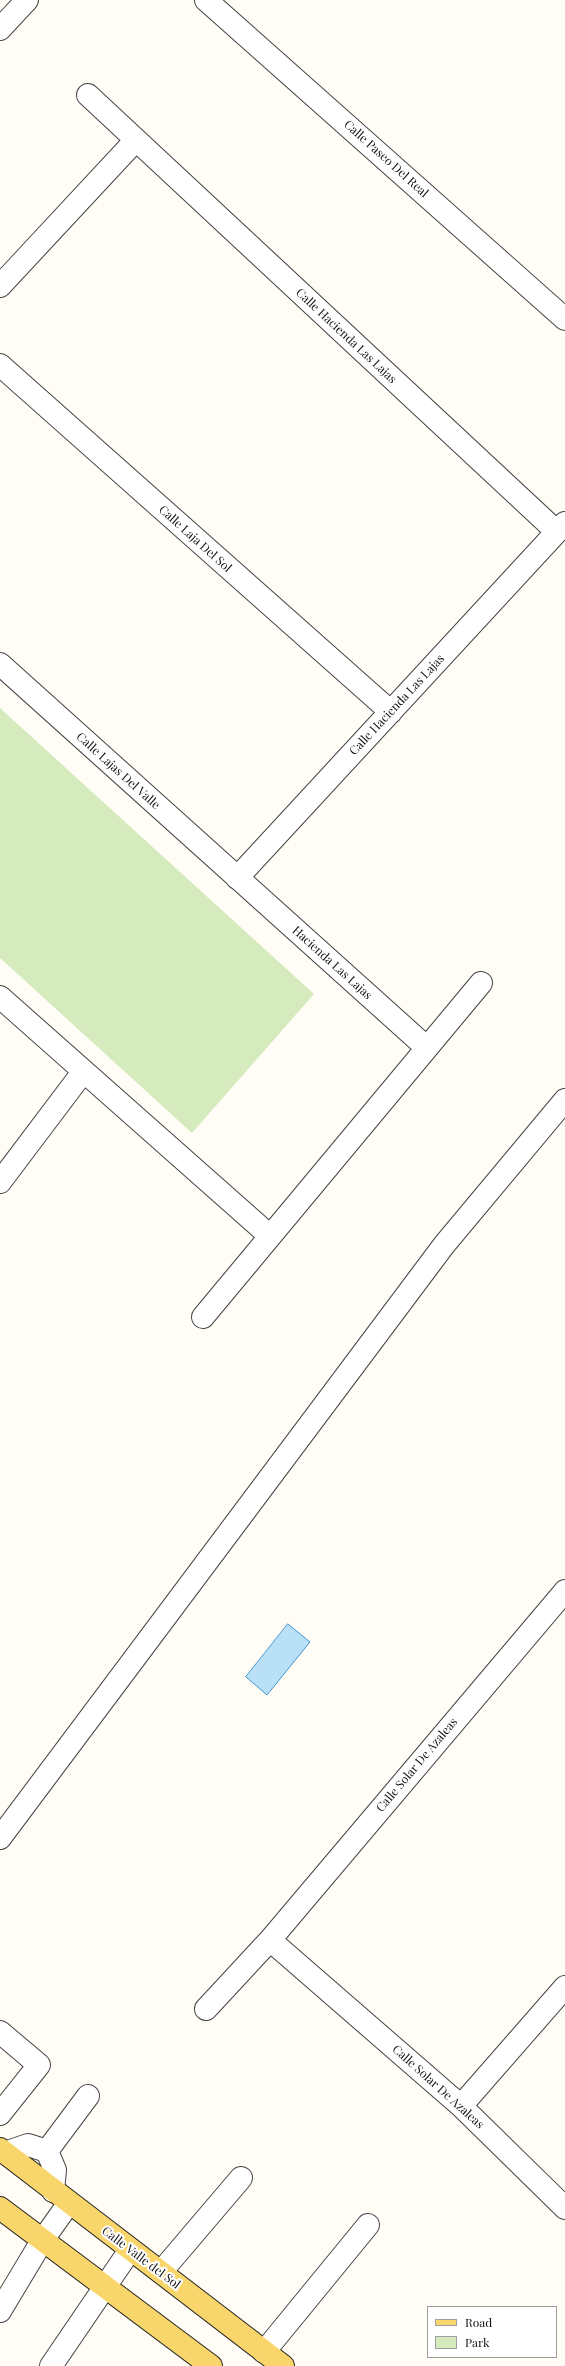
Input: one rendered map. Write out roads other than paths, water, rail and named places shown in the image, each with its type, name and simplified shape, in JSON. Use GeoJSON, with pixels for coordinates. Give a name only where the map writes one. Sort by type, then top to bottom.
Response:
{"type":"FeatureCollection","features":[{"type":"Feature","properties":{"kind":"main road","name":"Calle Valle del Sol"},"geometry":{"type":"LineString","coordinates":[[2,2151],[283,2366]]}},
{"type":"Feature","properties":{"kind":"main road"},"geometry":{"type":"LineString","coordinates":[[0,2208],[103,2288],[210,2366]]}},
{"type":"Feature","properties":{"kind":"street"},"geometry":{"type":"LineString","coordinates":[[0,30],[27,0]]}},
{"type":"Feature","properties":{"kind":"street","name":"Calle Paseo Del Real"},"geometry":{"type":"LineString","coordinates":[[206,0],[565,319]]}},
{"type":"Feature","properties":{"kind":"street","name":"Calle Hacienda Las Lajas"},"geometry":{"type":"LineString","coordinates":[[88,95],[135,140],[561,527],[237,878]]}},
{"type":"Feature","properties":{"kind":"street"},"geometry":{"type":"LineString","coordinates":[[0,286],[135,140]]}},
{"type":"Feature","properties":{"kind":"street","name":"Calle Laja Del Sol"},"geometry":{"type":"LineString","coordinates":[[0,365],[391,712]]}},
{"type":"Feature","properties":{"kind":"street","name":"Calle Lajas Del Valle"},"geometry":{"type":"LineString","coordinates":[[0,664],[237,878]]}},
{"type":"Feature","properties":{"kind":"street","name":"Hacienda Las Lajas"},"geometry":{"type":"LineString","coordinates":[[237,878],[427,1048]]}},
{"type":"Feature","properties":{"kind":"street"},"geometry":{"type":"LineString","coordinates":[[202,1317],[481,983]]}},
{"type":"Feature","properties":{"kind":"street"},"geometry":{"type":"LineString","coordinates":[[0,997],[270,1236]]}},
{"type":"Feature","properties":{"kind":"street"},"geometry":{"type":"LineString","coordinates":[[0,1182],[83,1072]]}},
{"type":"Feature","properties":{"kind":"street"},"geometry":{"type":"LineString","coordinates":[[0,1838],[444,1245],[565,1100]]}},
{"type":"Feature","properties":{"kind":"street","name":"Calle Solar De Azaleas"},"geometry":{"type":"LineString","coordinates":[[206,2009],[270,1940],[565,1591]]}},
{"type":"Feature","properties":{"kind":"street","name":"Calle Solar De Azaleas"},"geometry":{"type":"LineString","coordinates":[[270,1940],[461,2106],[565,2208]]}},
{"type":"Feature","properties":{"kind":"street"},"geometry":{"type":"LineString","coordinates":[[461,2106],[565,1987]]}},
{"type":"Feature","properties":{"kind":"street"},"geometry":{"type":"LineString","coordinates":[[0,2032],[40,2065],[0,2114]]}},
{"type":"Feature","properties":{"kind":"street"},"geometry":{"type":"LineString","coordinates":[[47,2152],[88,2096]]}},
{"type":"Feature","properties":{"kind":"street"},"geometry":{"type":"LineString","coordinates":[[0,2311],[42,2241],[61,2197],[55,2170],[47,2152],[28,2145],[2,2151]]}},
{"type":"Feature","properties":{"kind":"street"},"geometry":{"type":"LineString","coordinates":[[161,2272],[241,2178]]}},
{"type":"Feature","properties":{"kind":"street"},"geometry":{"type":"LineString","coordinates":[[264,2352],[368,2225]]}},
{"type":"Feature","properties":{"kind":"street"},"geometry":{"type":"LineString","coordinates":[[51,2366],[130,2250]]}},
{"type":"Feature","properties":{"kind":"water"},"geometry":{"type":"Polygon","coordinates":[[[288,1624],[310,1642],[267,1695],[246,1677],[288,1624]]]}}]}
